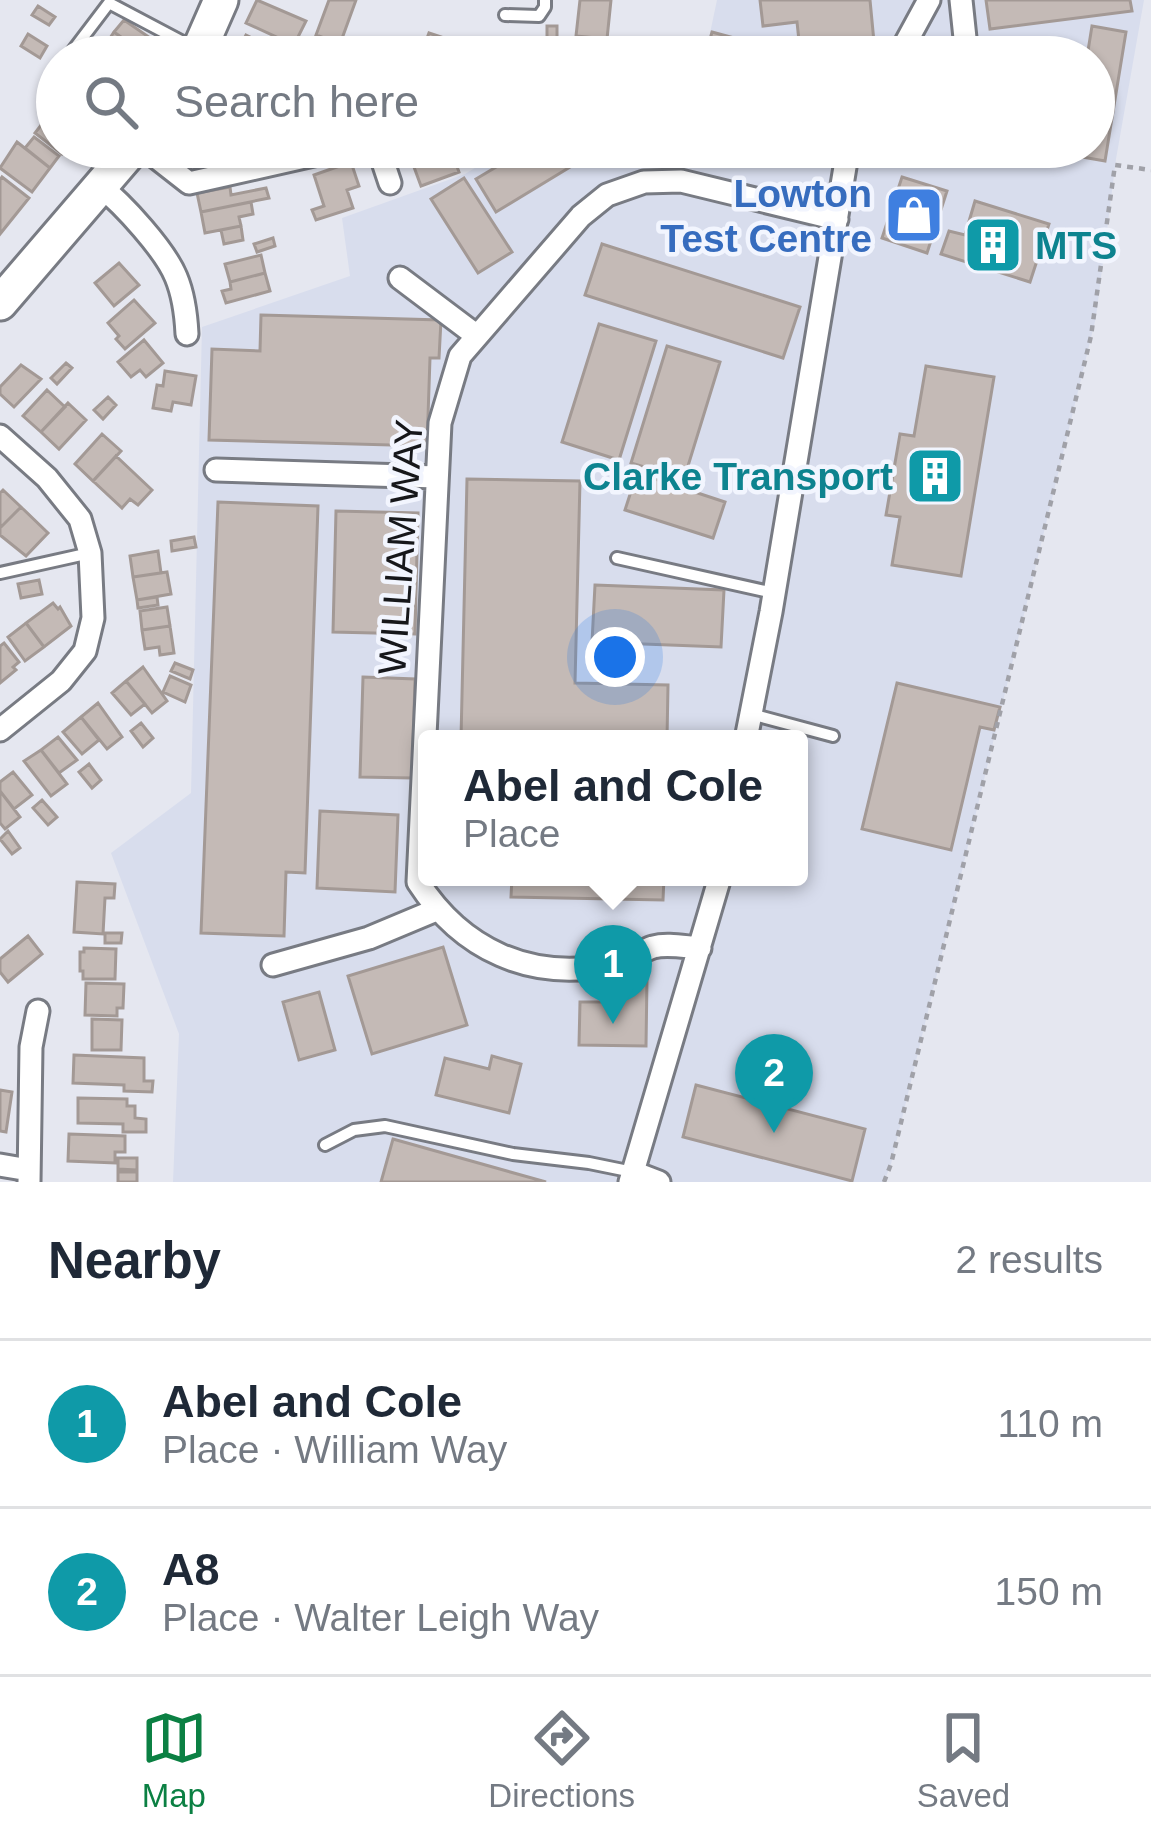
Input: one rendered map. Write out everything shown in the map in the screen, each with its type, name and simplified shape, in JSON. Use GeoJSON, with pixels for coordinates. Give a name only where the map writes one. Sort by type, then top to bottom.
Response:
{"type":"FeatureCollection","features":[{"type":"Feature","properties":{"kind":"main road"},"geometry":{"type":"LineString","coordinates":[[205,36],[221,0]]}},
{"type":"Feature","properties":{"kind":"main road"},"geometry":{"type":"LineString","coordinates":[[0,303],[118,168]]}},
{"type":"Feature","properties":{"kind":"street"},"geometry":{"type":"LineString","coordinates":[[909,36],[929,0]]}},
{"type":"Feature","properties":{"kind":"street"},"geometry":{"type":"LineString","coordinates":[[961,0],[965,36]]}},
{"type":"Feature","properties":{"kind":"street"},"geometry":{"type":"LineString","coordinates":[[168,168],[189,183],[256,168]]}},
{"type":"Feature","properties":{"kind":"street"},"geometry":{"type":"LineString","coordinates":[[385,168],[390,184]]}},
{"type":"Feature","properties":{"kind":"street"},"geometry":{"type":"LineString","coordinates":[[748,730],[845,168]]}},
{"type":"Feature","properties":{"kind":"street","name":"WILLIAM WAY"},"geometry":{"type":"LineString","coordinates":[[425,730],[440,423],[460,356],[581,216],[607,195],[626,188],[644,182],[681,181],[837,219]]}},
{"type":"Feature","properties":{"kind":"street"},"geometry":{"type":"LineString","coordinates":[[100,186],[126,209],[175,272],[188,334]]}},
{"type":"Feature","properties":{"kind":"street"},"geometry":{"type":"LineString","coordinates":[[400,278],[477,336]]}},
{"type":"Feature","properties":{"kind":"street"},"geometry":{"type":"LineString","coordinates":[[0,436],[47,478],[80,519],[90,554],[93,618],[85,651],[61,681],[0,730]]}},
{"type":"Feature","properties":{"kind":"street"},"geometry":{"type":"LineString","coordinates":[[216,470],[437,477]]}},
{"type":"Feature","properties":{"kind":"street","name":"WILLIAM WAY"},"geometry":{"type":"LineString","coordinates":[[421,886],[436,910]]}},
{"type":"Feature","properties":{"kind":"street"},"geometry":{"type":"LineString","coordinates":[[659,1182],[631,1177],[717,886]]}},
{"type":"Feature","properties":{"kind":"street"},"geometry":{"type":"LineString","coordinates":[[273,965],[370,938],[436,910],[491,953],[551,970],[614,965],[658,945],[700,947]]}},
{"type":"Feature","properties":{"kind":"street"},"geometry":{"type":"LineString","coordinates":[[0,1165],[29,1176],[31,1047],[38,1011]]}},
{"type":"Feature","properties":{"kind":"lane"},"geometry":{"type":"LineString","coordinates":[[505,15],[539,16],[545,0]]}},
{"type":"Feature","properties":{"kind":"lane"},"geometry":{"type":"LineString","coordinates":[[83,36],[106,2],[166,36]]}},
{"type":"Feature","properties":{"kind":"lane"},"geometry":{"type":"LineString","coordinates":[[0,573],[90,554]]}},
{"type":"Feature","properties":{"kind":"lane"},"geometry":{"type":"LineString","coordinates":[[617,558],[774,593]]}},
{"type":"Feature","properties":{"kind":"lane"},"geometry":{"type":"LineString","coordinates":[[751,714],[833,736]]}},
{"type":"Feature","properties":{"kind":"lane"},"geometry":{"type":"LineString","coordinates":[[326,1145],[354,1130],[385,1126],[514,1154],[589,1163],[631,1177]]}},
{"type":"Feature","properties":{"kind":"path"},"geometry":{"type":"LineString","coordinates":[[1115,165],[1151,170]]}},
{"type":"Feature","properties":{"kind":"path"},"geometry":{"type":"LineString","coordinates":[[884,1182],[1091,336],[1115,168]]}},
{"type":"Feature","properties":{"kind":"shaded area"},"geometry":{"type":"Polygon","coordinates":[[[717,0],[1144,0],[1115,167],[1115,36],[709,36],[717,0]]]}},
{"type":"Feature","properties":{"kind":"shaded area"},"geometry":{"type":"Polygon","coordinates":[[[475,168],[1115,168],[1096,317],[884,1182],[173,1182],[179,1034],[111,853],[191,793],[202,327],[350,276],[342,218],[475,168]]]}},
{"type":"Feature","properties":{"kind":"building"},"geometry":{"type":"Polygon","coordinates":[[[257,0],[306,21],[298,36],[274,36],[246,23],[257,0]]]}},
{"type":"Feature","properties":{"kind":"building"},"geometry":{"type":"Polygon","coordinates":[[[329,0],[356,0],[343,36],[316,35],[329,0]]]}},
{"type":"Feature","properties":{"kind":"building"},"geometry":{"type":"Polygon","coordinates":[[[580,0],[611,0],[607,36],[576,36],[580,0]]]}},
{"type":"Feature","properties":{"kind":"building"},"geometry":{"type":"Polygon","coordinates":[[[760,0],[870,0],[873,36],[798,36],[797,22],[763,26],[760,0]]]}},
{"type":"Feature","properties":{"kind":"building"},"geometry":{"type":"Polygon","coordinates":[[[986,0],[1130,0],[1132,11],[990,29],[986,0]]]}},
{"type":"Feature","properties":{"kind":"building"},"geometry":{"type":"Polygon","coordinates":[[[38,6],[55,17],[49,25],[32,15],[38,6]]]}},
{"type":"Feature","properties":{"kind":"building"},"geometry":{"type":"Polygon","coordinates":[[[124,20],[147,36],[120,36],[114,32],[124,20]]]}},
{"type":"Feature","properties":{"kind":"building"},"geometry":{"type":"Polygon","coordinates":[[[547,26],[557,26],[557,36],[547,36],[547,26]]]}},
{"type":"Feature","properties":{"kind":"building"},"geometry":{"type":"Polygon","coordinates":[[[1092,26],[1126,32],[1115,100],[1115,36],[1090,36],[1092,26]]]}},
{"type":"Feature","properties":{"kind":"building"},"geometry":{"type":"Polygon","coordinates":[[[28,34],[36,39],[36,55],[21,46],[28,34]]]}},
{"type":"Feature","properties":{"kind":"building"},"geometry":{"type":"Polygon","coordinates":[[[34,137],[36,139],[36,157],[25,148],[34,137]]]}},
{"type":"Feature","properties":{"kind":"building"},"geometry":{"type":"Polygon","coordinates":[[[17,142],[36,157],[36,168],[50,168],[32,192],[0,168],[17,142]]]}},
{"type":"Feature","properties":{"kind":"building"},"geometry":{"type":"Polygon","coordinates":[[[353,168],[359,186],[347,190],[353,208],[316,220],[312,210],[324,206],[314,175],[353,168]]]}},
{"type":"Feature","properties":{"kind":"building"},"geometry":{"type":"Polygon","coordinates":[[[414,168],[458,168],[459,172],[421,186],[414,168]]]}},
{"type":"Feature","properties":{"kind":"building"},"geometry":{"type":"Polygon","coordinates":[[[495,168],[568,168],[496,212],[476,179],[495,168]]]}},
{"type":"Feature","properties":{"kind":"building"},"geometry":{"type":"Polygon","coordinates":[[[2,177],[29,198],[0,234],[0,180],[2,177]]]}},
{"type":"Feature","properties":{"kind":"building","name":"Lowton Test Centre"},"geometry":{"type":"Polygon","coordinates":[[[902,177],[947,191],[927,253],[882,238],[902,177]]]}},
{"type":"Feature","properties":{"kind":"building"},"geometry":{"type":"Polygon","coordinates":[[[464,178],[512,252],[478,273],[431,199],[464,178]]]}},
{"type":"Feature","properties":{"kind":"building"},"geometry":{"type":"Polygon","coordinates":[[[230,187],[231,195],[266,188],[269,198],[201,212],[197,193],[230,187]]]}},
{"type":"Feature","properties":{"kind":"building","name":"MTS"},"geometry":{"type":"Polygon","coordinates":[[[975,201],[1049,224],[1030,282],[941,254],[949,231],[965,235],[975,201]]]}},
{"type":"Feature","properties":{"kind":"building"},"geometry":{"type":"Polygon","coordinates":[[[251,202],[253,214],[239,217],[241,226],[205,233],[201,212],[251,202]]]}},
{"type":"Feature","properties":{"kind":"building"},"geometry":{"type":"Polygon","coordinates":[[[241,226],[243,240],[224,244],[221,230],[241,226]]]}},
{"type":"Feature","properties":{"kind":"building"},"geometry":{"type":"Polygon","coordinates":[[[273,238],[275,246],[257,252],[254,244],[273,238]]]}},
{"type":"Feature","properties":{"kind":"building"},"geometry":{"type":"Polygon","coordinates":[[[602,244],[800,307],[783,358],[585,295],[602,244]]]}},
{"type":"Feature","properties":{"kind":"building"},"geometry":{"type":"Polygon","coordinates":[[[261,255],[265,273],[230,282],[225,264],[261,255]]]}},
{"type":"Feature","properties":{"kind":"building"},"geometry":{"type":"Polygon","coordinates":[[[119,263],[139,285],[114,306],[95,283],[119,263]]]}},
{"type":"Feature","properties":{"kind":"building"},"geometry":{"type":"Polygon","coordinates":[[[265,273],[270,291],[226,303],[222,291],[231,289],[230,282],[265,273]]]}},
{"type":"Feature","properties":{"kind":"building"},"geometry":{"type":"Polygon","coordinates":[[[134,300],[155,323],[125,349],[108,323],[134,300]]]}},
{"type":"Feature","properties":{"kind":"building"},"geometry":{"type":"Polygon","coordinates":[[[261,315],[441,320],[439,358],[430,358],[427,446],[209,440],[212,349],[260,351],[261,315]]]}},
{"type":"Feature","properties":{"kind":"building"},"geometry":{"type":"Polygon","coordinates":[[[599,324],[656,341],[619,460],[562,442],[599,324]]]}},
{"type":"Feature","properties":{"kind":"building"},"geometry":{"type":"Polygon","coordinates":[[[144,340],[163,363],[146,377],[140,370],[131,377],[118,362],[144,340]]]}},
{"type":"Feature","properties":{"kind":"building"},"geometry":{"type":"Polygon","coordinates":[[[667,346],[720,362],[684,479],[631,463],[667,346]]]}},
{"type":"Feature","properties":{"kind":"building"},"geometry":{"type":"Polygon","coordinates":[[[66,363],[72,368],[57,384],[51,378],[66,363]]]}},
{"type":"Feature","properties":{"kind":"building"},"geometry":{"type":"Polygon","coordinates":[[[21,365],[41,379],[14,407],[0,394],[0,387],[21,365]]]}},
{"type":"Feature","properties":{"kind":"building","name":"Clarke Transport"},"geometry":{"type":"Polygon","coordinates":[[[926,366],[994,377],[961,576],[892,565],[900,517],[886,515],[900,434],[914,436],[926,366]]]}},
{"type":"Feature","properties":{"kind":"building"},"geometry":{"type":"Polygon","coordinates":[[[165,371],[196,376],[191,405],[173,402],[171,411],[153,408],[165,371]]]}},
{"type":"Feature","properties":{"kind":"building"},"geometry":{"type":"Polygon","coordinates":[[[47,390],[65,407],[41,432],[23,416],[47,390]]]}},
{"type":"Feature","properties":{"kind":"building"},"geometry":{"type":"Polygon","coordinates":[[[108,397],[116,405],[103,419],[94,410],[108,397]]]}},
{"type":"Feature","properties":{"kind":"building"},"geometry":{"type":"Polygon","coordinates":[[[68,403],[86,420],[59,449],[41,432],[68,403]]]}},
{"type":"Feature","properties":{"kind":"building"},"geometry":{"type":"Polygon","coordinates":[[[102,434],[121,451],[93,481],[75,464],[102,434]]]}},
{"type":"Feature","properties":{"kind":"building"},"geometry":{"type":"Polygon","coordinates":[[[116,456],[152,490],[138,505],[130,499],[122,508],[93,481],[116,456]]]}},
{"type":"Feature","properties":{"kind":"building"},"geometry":{"type":"Polygon","coordinates":[[[637,473],[725,502],[713,538],[625,510],[637,473]]]}},
{"type":"Feature","properties":{"kind":"building"},"geometry":{"type":"Polygon","coordinates":[[[467,479],[580,481],[575,683],[668,685],[667,730],[461,730],[467,479]]]}},
{"type":"Feature","properties":{"kind":"building"},"geometry":{"type":"Polygon","coordinates":[[[3,490],[21,507],[0,528],[0,493],[3,490]]]}},
{"type":"Feature","properties":{"kind":"building"},"geometry":{"type":"Polygon","coordinates":[[[218,502],[318,506],[305,873],[286,872],[284,936],[201,933],[218,502]]]}},
{"type":"Feature","properties":{"kind":"building"},"geometry":{"type":"Polygon","coordinates":[[[21,507],[48,533],[26,556],[0,535],[0,528],[21,507]]]}},
{"type":"Feature","properties":{"kind":"building"},"geometry":{"type":"Polygon","coordinates":[[[336,511],[418,513],[415,634],[333,632],[336,511]]]}},
{"type":"Feature","properties":{"kind":"building"},"geometry":{"type":"Polygon","coordinates":[[[194,537],[196,547],[172,551],[171,541],[194,537]]]}},
{"type":"Feature","properties":{"kind":"building"},"geometry":{"type":"Polygon","coordinates":[[[158,551],[161,573],[133,577],[130,556],[158,551]]]}},
{"type":"Feature","properties":{"kind":"building"},"geometry":{"type":"Polygon","coordinates":[[[167,572],[171,594],[137,600],[133,577],[167,572]]]}},
{"type":"Feature","properties":{"kind":"building"},"geometry":{"type":"Polygon","coordinates":[[[39,580],[42,594],[21,598],[18,584],[39,580]]]}},
{"type":"Feature","properties":{"kind":"building"},"geometry":{"type":"Polygon","coordinates":[[[595,585],[724,590],[721,647],[592,642],[595,585]]]}},
{"type":"Feature","properties":{"kind":"building"},"geometry":{"type":"Polygon","coordinates":[[[157,597],[158,605],[138,608],[137,600],[157,597]]]}},
{"type":"Feature","properties":{"kind":"building"},"geometry":{"type":"Polygon","coordinates":[[[53,603],[71,626],[44,647],[26,623],[53,603]]]}},
{"type":"Feature","properties":{"kind":"building"},"geometry":{"type":"Polygon","coordinates":[[[167,607],[170,626],[142,630],[140,611],[167,607]]]}},
{"type":"Feature","properties":{"kind":"building"},"geometry":{"type":"Polygon","coordinates":[[[26,623],[44,647],[25,661],[8,637],[26,623]]]}},
{"type":"Feature","properties":{"kind":"building"},"geometry":{"type":"Polygon","coordinates":[[[170,626],[174,653],[160,655],[159,647],[145,649],[142,630],[170,626]]]}},
{"type":"Feature","properties":{"kind":"building"},"geometry":{"type":"Polygon","coordinates":[[[4,643],[19,662],[0,683],[0,646],[4,643]]]}},
{"type":"Feature","properties":{"kind":"building"},"geometry":{"type":"Polygon","coordinates":[[[175,663],[193,670],[190,679],[171,671],[175,663]]]}},
{"type":"Feature","properties":{"kind":"building"},"geometry":{"type":"Polygon","coordinates":[[[143,667],[167,701],[152,713],[126,681],[143,667]]]}},
{"type":"Feature","properties":{"kind":"building"},"geometry":{"type":"Polygon","coordinates":[[[170,676],[191,685],[185,702],[163,692],[170,676]]]}},
{"type":"Feature","properties":{"kind":"building"},"geometry":{"type":"Polygon","coordinates":[[[363,677],[415,679],[412,778],[360,777],[363,677]]]}},
{"type":"Feature","properties":{"kind":"building"},"geometry":{"type":"Polygon","coordinates":[[[126,681],[145,704],[131,715],[112,693],[126,681]]]}},
{"type":"Feature","properties":{"kind":"building"},"geometry":{"type":"Polygon","coordinates":[[[897,683],[1000,707],[994,730],[980,727],[951,850],[862,829],[897,683]]]}},
{"type":"Feature","properties":{"kind":"building"},"geometry":{"type":"Polygon","coordinates":[[[98,703],[122,737],[107,749],[81,717],[98,703]]]}},
{"type":"Feature","properties":{"kind":"building"},"geometry":{"type":"Polygon","coordinates":[[[81,717],[99,740],[82,754],[63,732],[81,717]]]}},
{"type":"Feature","properties":{"kind":"building"},"geometry":{"type":"Polygon","coordinates":[[[141,723],[153,738],[143,747],[131,731],[141,723]]]}},
{"type":"Feature","properties":{"kind":"building"},"geometry":{"type":"Polygon","coordinates":[[[58,737],[77,760],[59,773],[41,750],[58,737]]]}},
{"type":"Feature","properties":{"kind":"building"},"geometry":{"type":"Polygon","coordinates":[[[41,750],[67,784],[51,796],[24,761],[41,750]]]}},
{"type":"Feature","properties":{"kind":"building"},"geometry":{"type":"Polygon","coordinates":[[[89,764],[101,780],[92,788],[79,772],[89,764]]]}},
{"type":"Feature","properties":{"kind":"building"},"geometry":{"type":"Polygon","coordinates":[[[13,772],[32,795],[14,809],[0,791],[0,782],[13,772]]]}},
{"type":"Feature","properties":{"kind":"building"},"geometry":{"type":"Polygon","coordinates":[[[0,791],[20,817],[5,829],[0,823],[0,791]]]}},
{"type":"Feature","properties":{"kind":"building"},"geometry":{"type":"Polygon","coordinates":[[[42,800],[57,817],[48,825],[33,808],[42,800]]]}},
{"type":"Feature","properties":{"kind":"building"},"geometry":{"type":"Polygon","coordinates":[[[320,811],[398,815],[395,892],[317,888],[320,811]]]}},
{"type":"Feature","properties":{"kind":"building"},"geometry":{"type":"Polygon","coordinates":[[[8,831],[20,848],[12,854],[0,839],[8,831]]]}},
{"type":"Feature","properties":{"kind":"building"},"geometry":{"type":"Polygon","coordinates":[[[77,882],[115,884],[114,898],[105,898],[103,934],[74,932],[77,882]]]}},
{"type":"Feature","properties":{"kind":"building"},"geometry":{"type":"Polygon","coordinates":[[[512,886],[664,886],[663,900],[511,897],[512,886]]]}},
{"type":"Feature","properties":{"kind":"building"},"geometry":{"type":"Polygon","coordinates":[[[105,933],[122,933],[121,943],[105,943],[105,933]]]}},
{"type":"Feature","properties":{"kind":"building"},"geometry":{"type":"Polygon","coordinates":[[[28,936],[42,954],[8,982],[0,972],[0,959],[28,936]]]}},
{"type":"Feature","properties":{"kind":"building"},"geometry":{"type":"Polygon","coordinates":[[[443,947],[467,1025],[372,1054],[348,976],[443,947]]]}},
{"type":"Feature","properties":{"kind":"building"},"geometry":{"type":"Polygon","coordinates":[[[84,948],[116,949],[115,979],[83,979],[80,952],[84,948]]]}},
{"type":"Feature","properties":{"kind":"building"},"geometry":{"type":"Polygon","coordinates":[[[609,979],[647,979],[646,1046],[579,1045],[580,1002],[609,1002],[609,979]]]}},
{"type":"Feature","properties":{"kind":"building"},"geometry":{"type":"Polygon","coordinates":[[[86,983],[124,984],[123,1008],[117,1008],[117,1016],[85,1015],[86,983]]]}},
{"type":"Feature","properties":{"kind":"building"},"geometry":{"type":"Polygon","coordinates":[[[319,992],[335,1050],[299,1060],[283,1002],[319,992]]]}},
{"type":"Feature","properties":{"kind":"building"},"geometry":{"type":"Polygon","coordinates":[[[92,1019],[122,1020],[121,1050],[92,1050],[92,1019]]]}},
{"type":"Feature","properties":{"kind":"building"},"geometry":{"type":"Polygon","coordinates":[[[74,1055],[144,1058],[144,1081],[153,1081],[152,1092],[124,1091],[124,1085],[73,1083],[74,1055]]]}},
{"type":"Feature","properties":{"kind":"building"},"geometry":{"type":"Polygon","coordinates":[[[492,1056],[521,1064],[509,1113],[436,1095],[445,1058],[489,1069],[492,1056]]]}},
{"type":"Feature","properties":{"kind":"building"},"geometry":{"type":"Polygon","coordinates":[[[696,1085],[865,1129],[852,1181],[683,1137],[696,1085]]]}},
{"type":"Feature","properties":{"kind":"building"},"geometry":{"type":"Polygon","coordinates":[[[0,1090],[12,1092],[6,1132],[0,1131],[0,1090]]]}},
{"type":"Feature","properties":{"kind":"building"},"geometry":{"type":"Polygon","coordinates":[[[78,1098],[127,1099],[127,1106],[135,1106],[135,1118],[146,1119],[146,1132],[123,1132],[123,1124],[78,1123],[78,1098]]]}},
{"type":"Feature","properties":{"kind":"building"},"geometry":{"type":"Polygon","coordinates":[[[69,1134],[125,1136],[125,1152],[115,1152],[115,1163],[68,1161],[69,1134]]]}},
{"type":"Feature","properties":{"kind":"building"},"geometry":{"type":"Polygon","coordinates":[[[393,1139],[546,1182],[381,1182],[393,1139]]]}},
{"type":"Feature","properties":{"kind":"building"},"geometry":{"type":"Polygon","coordinates":[[[118,1158],[137,1158],[137,1170],[118,1169],[118,1158]]]}},
{"type":"Feature","properties":{"kind":"building"},"geometry":{"type":"Polygon","coordinates":[[[118,1172],[137,1172],[137,1182],[118,1182],[118,1172]]]}},
{"type":"Feature","properties":{"kind":"place","name":"Lowton Test Centre"},"geometry":{"type":"Point","coordinates":[914,215]}},
{"type":"Feature","properties":{"kind":"place","name":"MTS"},"geometry":{"type":"Point","coordinates":[993,245]}},
{"type":"Feature","properties":{"kind":"place","name":"Clarke Transport"},"geometry":{"type":"Point","coordinates":[935,476]}},
{"type":"Feature","properties":{"kind":"place","name":"Abel and Cole"},"geometry":{"type":"Point","coordinates":[613,1024]}},
{"type":"Feature","properties":{"kind":"place","name":"A8"},"geometry":{"type":"Point","coordinates":[774,1133]}}]}
